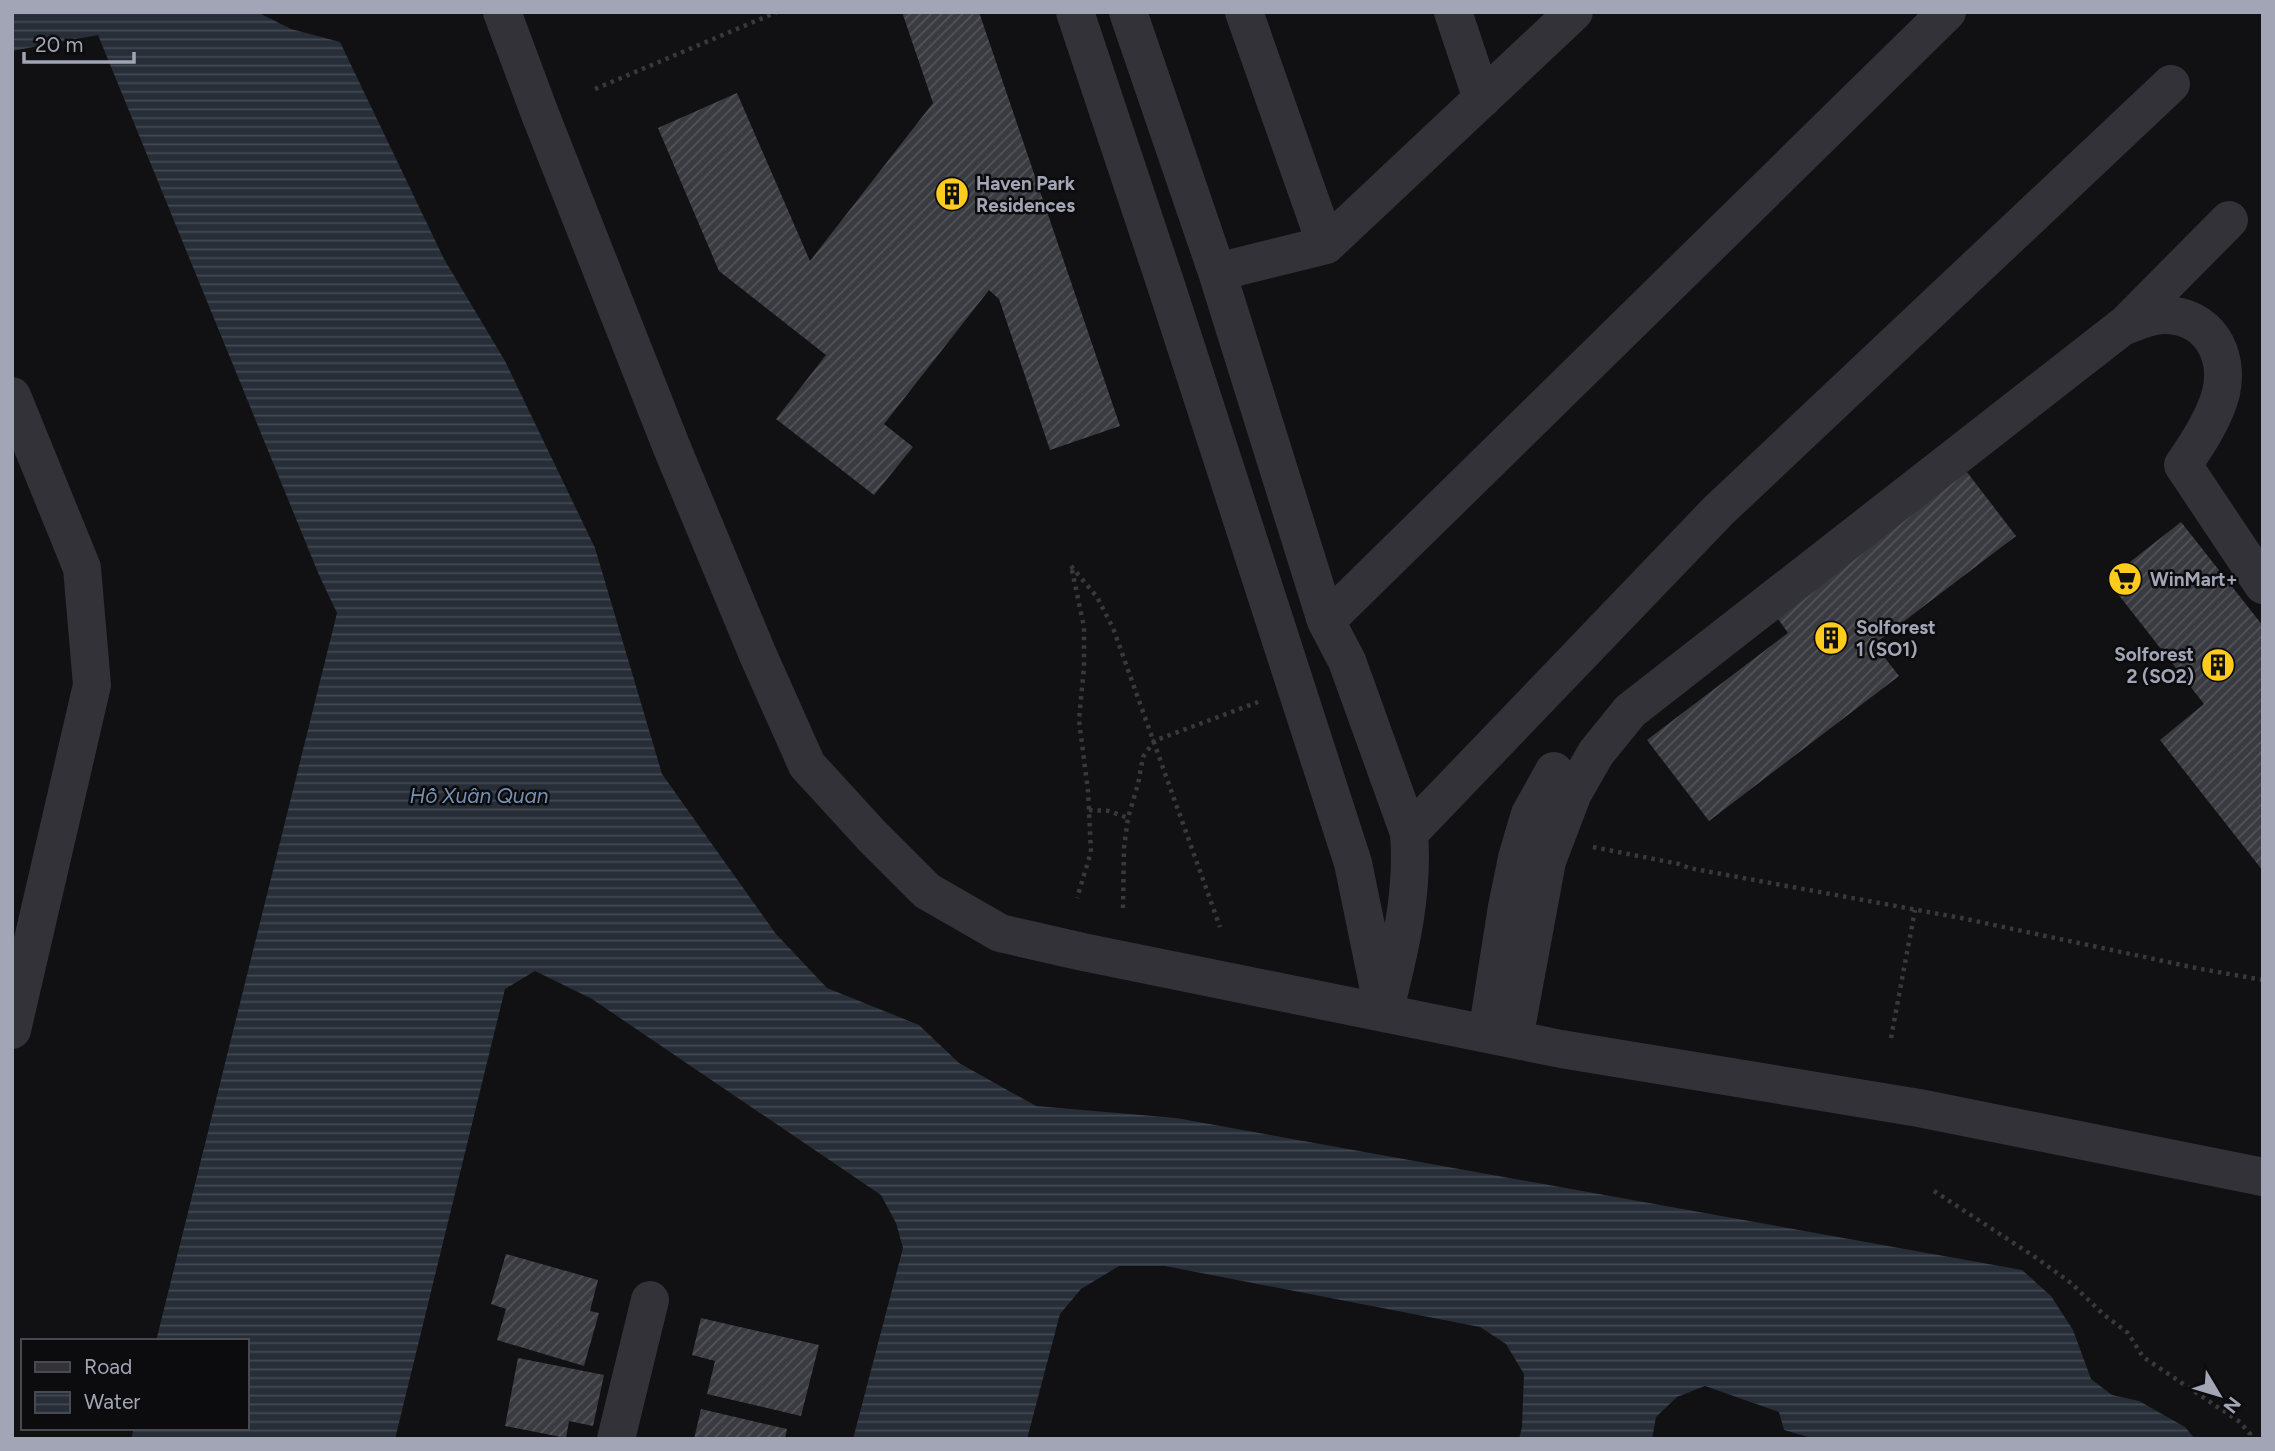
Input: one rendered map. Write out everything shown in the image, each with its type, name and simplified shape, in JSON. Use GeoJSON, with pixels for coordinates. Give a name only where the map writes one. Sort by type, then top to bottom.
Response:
{"type":"FeatureCollection","features":[{"type":"Feature","properties":{"kind":"street"},"geometry":{"type":"LineString","coordinates":[[502,12],[672,448],[807,765],[927,891],[1000,933],[1561,1049],[1919,1108],[2263,1177]]}},
{"type":"Feature","properties":{"kind":"street"},"geometry":{"type":"LineString","coordinates":[[1075,12],[1166,282],[1353,863],[1384,1013]]}},
{"type":"Feature","properties":{"kind":"street"},"geometry":{"type":"LineString","coordinates":[[1128,12],[1217,272],[1326,621],[1347,661],[1409,832],[1412,860],[1406,915],[1384,1013]]}},
{"type":"Feature","properties":{"kind":"street"},"geometry":{"type":"LineString","coordinates":[[1244,12],[1326,245]]}},
{"type":"Feature","properties":{"kind":"street"},"geometry":{"type":"LineString","coordinates":[[1453,12],[1482,99]]}},
{"type":"Feature","properties":{"kind":"street"},"geometry":{"type":"LineString","coordinates":[[1217,272],[1326,245],[1574,12]]}},
{"type":"Feature","properties":{"kind":"street"},"geometry":{"type":"LineString","coordinates":[[1326,621],[1947,12]]}},
{"type":"Feature","properties":{"kind":"street"},"geometry":{"type":"LineString","coordinates":[[1409,832],[1718,511],[2171,84]]}},
{"type":"Feature","properties":{"kind":"street"},"geometry":{"type":"LineString","coordinates":[[1501,1036],[1547,861],[1573,793],[1596,753],[1630,711],[2122,327],[2229,220]]}},
{"type":"Feature","properties":{"kind":"street"},"geometry":{"type":"LineString","coordinates":[[2122,327],[2147,317],[2164,315],[2190,319],[2206,330],[2214,342],[2224,367],[2220,394],[2199,443],[2183,465],[2263,585]]}},
{"type":"Feature","properties":{"kind":"street"},"geometry":{"type":"LineString","coordinates":[[12,396],[82,568],[92,685],[12,1030]]}},
{"type":"Feature","properties":{"kind":"street"},"geometry":{"type":"LineString","coordinates":[[1501,1036],[1507,907],[1530,814],[1554,771]]}},
{"type":"Feature","properties":{"kind":"street"},"geometry":{"type":"LineString","coordinates":[[616,1439],[650,1300]]}},
{"type":"Feature","properties":{"kind":"path"},"geometry":{"type":"LineString","coordinates":[[595,89],[777,12]]}},
{"type":"Feature","properties":{"kind":"path"},"geometry":{"type":"LineString","coordinates":[[1077,898],[1091,852],[1079,720],[1084,667],[1084,627],[1071,566],[1097,597],[1113,628],[1220,927]]}},
{"type":"Feature","properties":{"kind":"path"},"geometry":{"type":"LineString","coordinates":[[1123,908],[1124,848],[1128,818],[1143,758],[1154,741],[1258,702]]}},
{"type":"Feature","properties":{"kind":"path"},"geometry":{"type":"LineString","coordinates":[[1089,810],[1109,810],[1128,818]]}},
{"type":"Feature","properties":{"kind":"path"},"geometry":{"type":"LineString","coordinates":[[1585,846],[2263,980]]}},
{"type":"Feature","properties":{"kind":"path"},"geometry":{"type":"LineString","coordinates":[[1891,1038],[1915,910]]}},
{"type":"Feature","properties":{"kind":"path"},"geometry":{"type":"LineString","coordinates":[[1934,1191],[2071,1283],[2103,1314],[2128,1333],[2143,1357],[2240,1423],[2250,1434],[2250,1439]]}},
{"type":"Feature","properties":{"kind":"water","name":"Hồ Xuân Quan"},"geometry":{"type":"Polygon","coordinates":[[[12,12],[257,12],[291,29],[340,42],[444,259],[505,361],[595,548],[662,774],[776,934],[827,988],[919,1025],[959,1063],[1036,1106],[1176,1118],[2022,1270],[2051,1296],[2073,1330],[2091,1379],[2112,1395],[2139,1401],[2185,1427],[2195,1439],[1815,1439],[1784,1430],[1779,1412],[1705,1386],[1677,1397],[1656,1417],[1652,1439],[1519,1439],[1524,1374],[1506,1344],[1480,1327],[1165,1266],[1119,1266],[1081,1289],[1060,1314],[1027,1439],[853,1439],[903,1248],[896,1223],[881,1195],[592,999],[535,971],[505,989],[395,1439],[131,1439],[133,1430],[248,1430],[248,1339],[156,1339],[337,613],[319,575],[98,35],[12,51],[12,12]]]}},
{"type":"Feature","properties":{"kind":"building","name":"Haven Park Residences"},"geometry":{"type":"Polygon","coordinates":[[[902,12],[979,12],[1120,426],[1050,450],[999,299],[989,290],[884,424],[913,447],[874,495],[776,419],[826,355],[719,271],[658,128],[737,93],[810,261],[933,103],[902,12]]]}},
{"type":"Feature","properties":{"kind":"building","name":"Solforest 1 (SO1)"},"geometry":{"type":"Polygon","coordinates":[[[1960,463],[2016,536],[1874,644],[1899,676],[1709,821],[1647,740],[1788,633],[1770,608],[1960,463]]]}},
{"type":"Feature","properties":{"kind":"building","name":"Solforest 2 (SO2)"},"geometry":{"type":"Polygon","coordinates":[[[2181,522],[2263,626],[2263,871],[2160,740],[2204,704],[2107,580],[2181,522]]]}},
{"type":"Feature","properties":{"kind":"building"},"geometry":{"type":"Polygon","coordinates":[[[506,1254],[598,1280],[590,1311],[599,1313],[584,1366],[497,1340],[506,1309],[491,1304],[506,1254]]]}},
{"type":"Feature","properties":{"kind":"building"},"geometry":{"type":"Polygon","coordinates":[[[701,1318],[819,1345],[801,1416],[707,1394],[715,1361],[692,1355],[701,1318]]]}},
{"type":"Feature","properties":{"kind":"building"},"geometry":{"type":"Polygon","coordinates":[[[518,1358],[604,1375],[593,1426],[569,1421],[566,1438],[505,1426],[518,1358]]]}},
{"type":"Feature","properties":{"kind":"building"},"geometry":{"type":"Polygon","coordinates":[[[701,1409],[787,1429],[785,1439],[694,1439],[701,1409]]]}},
{"type":"Feature","properties":{"kind":"place","name":"Haven Park Residences"},"geometry":{"type":"Point","coordinates":[952,194]}},
{"type":"Feature","properties":{"kind":"place","name":"WinMart+"},"geometry":{"type":"Point","coordinates":[2125,579]}},
{"type":"Feature","properties":{"kind":"place","name":"Solforest 1 (SO1)"},"geometry":{"type":"Point","coordinates":[1831,638]}},
{"type":"Feature","properties":{"kind":"place","name":"Solforest 2 (SO2)"},"geometry":{"type":"Point","coordinates":[2218,665]}}]}
